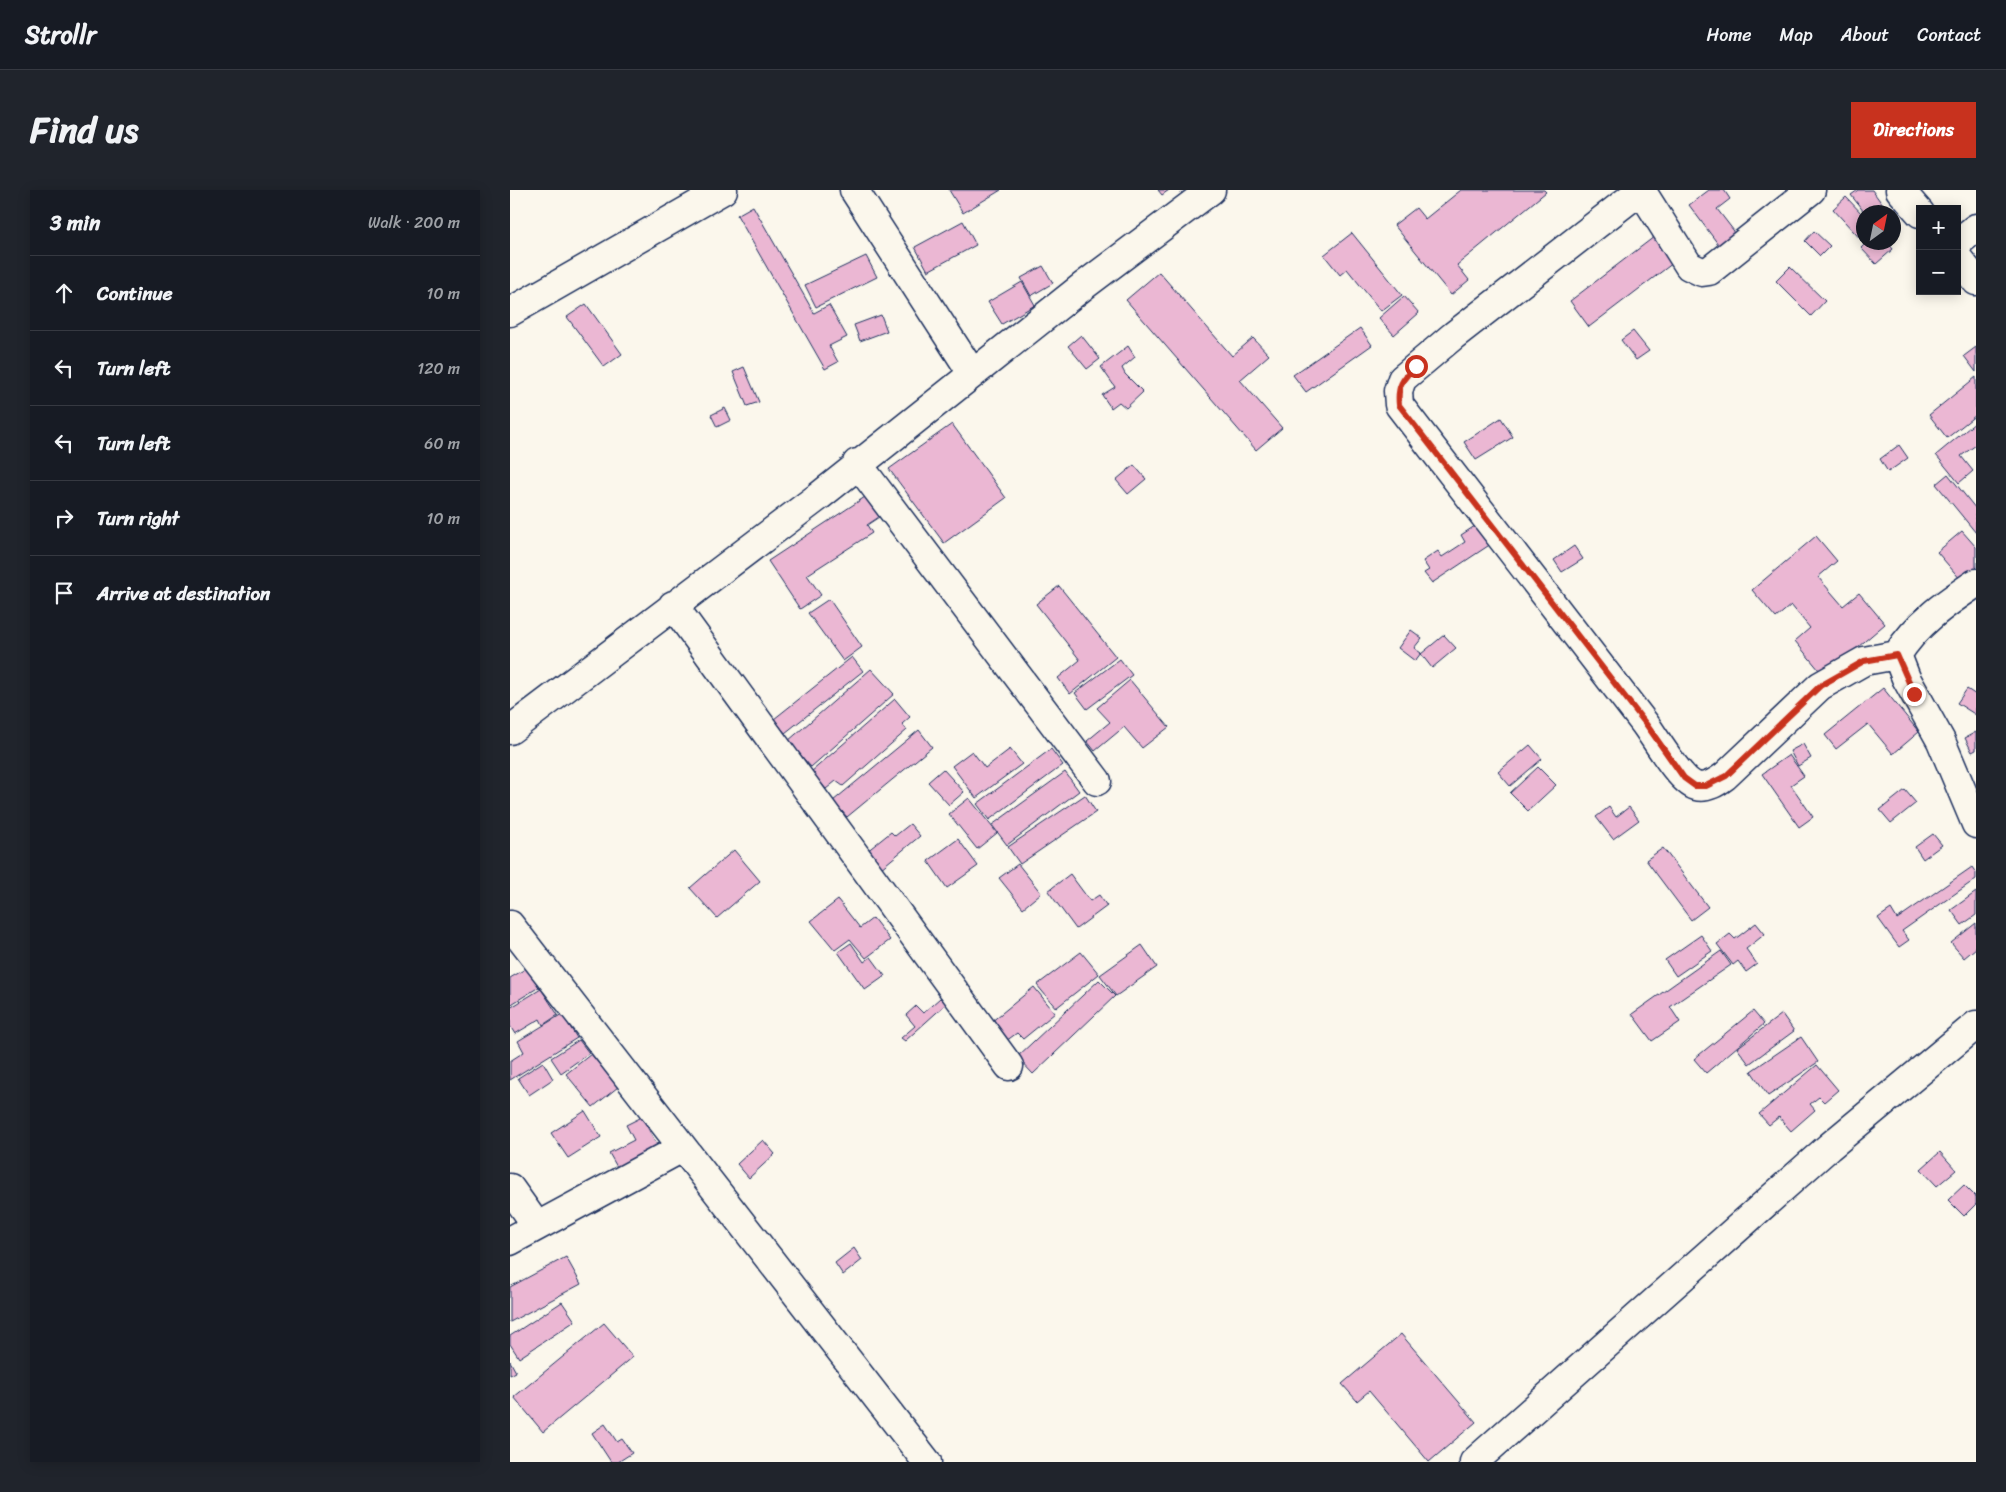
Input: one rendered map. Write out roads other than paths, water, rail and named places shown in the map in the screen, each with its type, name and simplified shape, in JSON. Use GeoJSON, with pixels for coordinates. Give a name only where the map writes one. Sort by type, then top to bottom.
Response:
{"type":"FeatureCollection","features":[{"type":"Feature","properties":{"kind":"street"},"geometry":{"type":"LineString","coordinates":[[510,312],[723,190]]}},
{"type":"Feature","properties":{"kind":"street"},"geometry":{"type":"LineString","coordinates":[[854,190],[972,373]]}},
{"type":"Feature","properties":{"kind":"street"},"geometry":{"type":"LineString","coordinates":[[510,730],[818,497],[972,373],[1211,190]]}},
{"type":"Feature","properties":{"kind":"street"},"geometry":{"type":"LineString","coordinates":[[1812,190],[1709,271],[1702,272],[1689,266],[1641,190],[1453,336],[1402,379],[1398,391],[1399,405],[1646,724],[1684,778],[1695,786],[1706,786],[1726,776],[1820,686],[1864,661],[1897,655],[1906,641],[1925,620],[1976,583]]}},
{"type":"Feature","properties":{"kind":"street"},"geometry":{"type":"LineString","coordinates":[[1900,190],[1916,208]]}},
{"type":"Feature","properties":{"kind":"street"},"geometry":{"type":"LineString","coordinates":[[1961,241],[1976,228]]}},
{"type":"Feature","properties":{"kind":"street"},"geometry":{"type":"LineString","coordinates":[[1961,263],[1976,281]]}},
{"type":"Feature","properties":{"kind":"street"},"geometry":{"type":"LineString","coordinates":[[857,464],[1097,781]]}},
{"type":"Feature","properties":{"kind":"street"},"geometry":{"type":"LineString","coordinates":[[673,605],[1009,1066]]}},
{"type":"Feature","properties":{"kind":"street"},"geometry":{"type":"LineString","coordinates":[[1897,655],[1906,678],[1941,741],[1976,824]]}},
{"type":"Feature","properties":{"kind":"street"},"geometry":{"type":"LineString","coordinates":[[510,925],[927,1462]]}},
{"type":"Feature","properties":{"kind":"street"},"geometry":{"type":"LineString","coordinates":[[1474,1462],[1829,1147],[1976,1025]]}},
{"type":"Feature","properties":{"kind":"street"},"geometry":{"type":"LineString","coordinates":[[510,1241],[682,1148]]}},
{"type":"Feature","properties":{"kind":"street"},"geometry":{"type":"LineString","coordinates":[[510,1188],[537,1226]]}}]}
